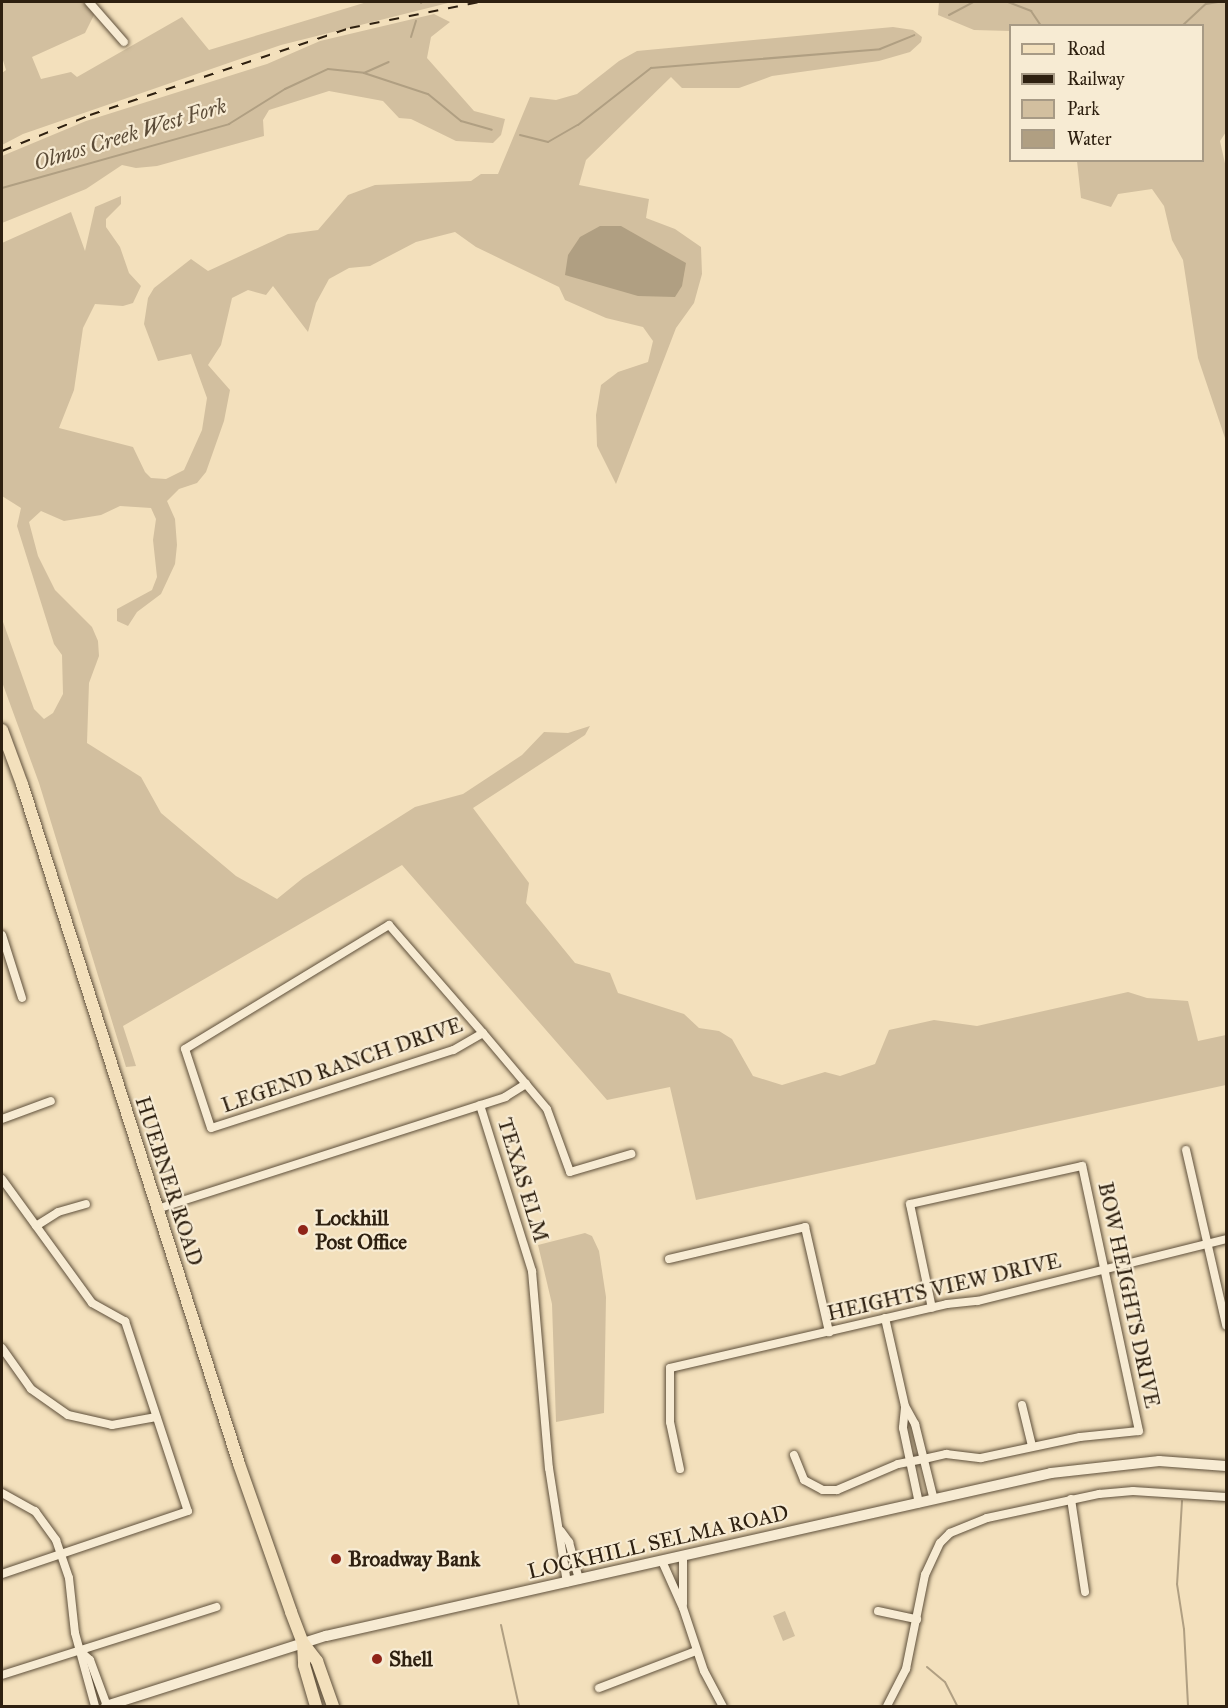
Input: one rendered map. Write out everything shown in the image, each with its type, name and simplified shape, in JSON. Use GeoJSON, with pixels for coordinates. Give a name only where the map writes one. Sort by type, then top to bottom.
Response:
{"type":"FeatureCollection","features":[{"type":"Feature","properties":{"kind":"main road","name":"HUEBNER ROAD"},"geometry":{"type":"LineString","coordinates":[[2,730],[22,784],[239,1464],[303,1643],[304,1665],[316,1707]]}},
{"type":"Feature","properties":{"kind":"main road","name":"LOCKHILL SELMA ROAD"},"geometry":{"type":"LineString","coordinates":[[107,1706],[303,1643],[919,1503],[1104,1464],[1159,1461],[1227,1466]]}},
{"type":"Feature","properties":{"kind":"main road","name":"HUEBNER ROAD"},"geometry":{"type":"LineString","coordinates":[[303,1643],[317,1661],[333,1707]]}},
{"type":"Feature","properties":{"kind":"street"},"geometry":{"type":"LineString","coordinates":[[89,2],[124,42]]}},
{"type":"Feature","properties":{"kind":"street","name":"LEGEND RANCH DRIVE"},"geometry":{"type":"LineString","coordinates":[[389,925],[483,1033],[453,1050],[211,1128],[185,1049],[389,925]]}},
{"type":"Feature","properties":{"kind":"street"},"geometry":{"type":"LineString","coordinates":[[2,935],[3,945],[22,998]]}},
{"type":"Feature","properties":{"kind":"street"},"geometry":{"type":"LineString","coordinates":[[483,1033],[547,1109],[570,1172],[631,1154]]}},
{"type":"Feature","properties":{"kind":"street"},"geometry":{"type":"LineString","coordinates":[[480,1105],[515,1093],[526,1084]]}},
{"type":"Feature","properties":{"kind":"street"},"geometry":{"type":"LineString","coordinates":[[2,1119],[51,1101]]}},
{"type":"Feature","properties":{"kind":"street","name":"TEXAS ELM"},"geometry":{"type":"LineString","coordinates":[[157,1209],[480,1105],[532,1271],[547,1456],[561,1531],[567,1583]]}},
{"type":"Feature","properties":{"kind":"street"},"geometry":{"type":"LineString","coordinates":[[1186,1149],[1227,1325]]}},
{"type":"Feature","properties":{"kind":"street","name":"BOW HEIGHTS DRIVE"},"geometry":{"type":"LineString","coordinates":[[932,1308],[910,1204],[1082,1166],[1139,1431],[1032,1446]]}},
{"type":"Feature","properties":{"kind":"street"},"geometry":{"type":"LineString","coordinates":[[2,1179],[92,1303],[125,1321],[188,1511],[2,1574]]}},
{"type":"Feature","properties":{"kind":"street"},"geometry":{"type":"LineString","coordinates":[[36,1226],[58,1212],[86,1204]]}},
{"type":"Feature","properties":{"kind":"street"},"geometry":{"type":"LineString","coordinates":[[669,1259],[805,1227],[829,1332]]}},
{"type":"Feature","properties":{"kind":"street","name":"HEIGHTS VIEW DRIVE"},"geometry":{"type":"LineString","coordinates":[[680,1469],[670,1422],[670,1368],[1105,1270],[1227,1239]]}},
{"type":"Feature","properties":{"kind":"street"},"geometry":{"type":"LineString","coordinates":[[885,1318],[905,1406],[915,1424],[934,1500]]}},
{"type":"Feature","properties":{"kind":"street"},"geometry":{"type":"LineString","coordinates":[[2,1348],[31,1389],[68,1415],[112,1425],[156,1417]]}},
{"type":"Feature","properties":{"kind":"street"},"geometry":{"type":"LineString","coordinates":[[794,1455],[804,1480],[823,1490],[849,1488],[910,1461],[946,1454],[981,1458],[1032,1446],[1022,1405]]}},
{"type":"Feature","properties":{"kind":"street"},"geometry":{"type":"LineString","coordinates":[[905,1406],[903,1428],[919,1503]]}},
{"type":"Feature","properties":{"kind":"street"},"geometry":{"type":"LineString","coordinates":[[887,1707],[906,1669],[932,1556],[950,1533],[987,1518],[1071,1499],[1133,1491],[1227,1497]]}},
{"type":"Feature","properties":{"kind":"street"},"geometry":{"type":"LineString","coordinates":[[2,1493],[42,1518],[61,1553],[81,1652],[95,1707]]}},
{"type":"Feature","properties":{"kind":"street"},"geometry":{"type":"LineString","coordinates":[[1071,1499],[1085,1592]]}},
{"type":"Feature","properties":{"kind":"street","name":"TEXAS ELM"},"geometry":{"type":"LineString","coordinates":[[561,1531],[569,1542],[579,1580]]}},
{"type":"Feature","properties":{"kind":"street"},"geometry":{"type":"LineString","coordinates":[[683,1556],[683,1608]]}},
{"type":"Feature","properties":{"kind":"street"},"geometry":{"type":"LineString","coordinates":[[662,1561],[683,1608],[696,1651],[723,1707]]}},
{"type":"Feature","properties":{"kind":"street"},"geometry":{"type":"LineString","coordinates":[[2,1675],[81,1652],[217,1607]]}},
{"type":"Feature","properties":{"kind":"street"},"geometry":{"type":"LineString","coordinates":[[878,1611],[917,1619]]}},
{"type":"Feature","properties":{"kind":"street"},"geometry":{"type":"LineString","coordinates":[[599,1688],[696,1651]]}},
{"type":"Feature","properties":{"kind":"street"},"geometry":{"type":"LineString","coordinates":[[81,1652],[90,1660],[107,1706]]}},
{"type":"Feature","properties":{"kind":"green space"},"geometry":{"type":"Polygon","coordinates":[[[2,2],[95,2],[95,13],[85,33],[32,57],[41,79],[71,72],[77,77],[182,17],[209,50],[367,2],[452,2],[281,45],[23,134],[2,145],[2,73],[6,70],[2,57],[2,2]]]}},
{"type":"Feature","properties":{"kind":"green space"},"geometry":{"type":"Polygon","coordinates":[[[939,2],[1226,2],[1226,132],[1220,141],[1226,168],[1226,441],[1198,358],[1183,260],[1172,240],[1164,206],[1152,189],[1118,194],[1111,207],[1081,198],[1077,162],[1204,162],[1204,24],[1009,24],[1009,31],[974,30],[938,15],[939,2]]]}},
{"type":"Feature","properties":{"kind":"green space"},"geometry":{"type":"Polygon","coordinates":[[[434,14],[450,22],[431,37],[427,58],[474,111],[505,119],[501,135],[493,143],[456,141],[411,119],[399,118],[383,101],[329,91],[269,110],[263,120],[264,136],[157,166],[136,168],[122,165],[86,189],[2,223],[2,156],[86,121],[267,64],[320,41],[434,14]]]}},
{"type":"Feature","properties":{"kind":"green space"},"geometry":{"type":"Polygon","coordinates":[[[893,27],[913,30],[922,37],[921,42],[910,52],[879,61],[772,76],[739,88],[682,88],[671,77],[586,160],[579,185],[649,199],[646,218],[675,229],[701,247],[702,274],[694,303],[676,328],[616,484],[597,446],[596,415],[601,385],[618,372],[648,362],[653,341],[643,327],[606,318],[565,300],[559,287],[476,247],[455,232],[416,242],[370,266],[349,268],[329,279],[316,303],[308,332],[273,286],[266,295],[248,290],[232,298],[221,345],[208,365],[230,390],[224,421],[206,472],[197,483],[179,489],[167,501],[175,519],[177,545],[175,564],[161,594],[137,612],[128,626],[117,621],[117,609],[152,590],[157,577],[153,540],[156,519],[151,508],[120,506],[101,515],[64,521],[41,511],[29,522],[38,556],[55,590],[92,627],[98,641],[99,656],[89,683],[87,743],[141,777],[161,813],[236,876],[277,899],[303,878],[415,807],[463,794],[522,755],[544,732],[568,733],[590,726],[585,735],[473,808],[529,883],[526,903],[575,963],[610,973],[618,993],[684,1014],[699,1028],[719,1031],[732,1039],[753,1076],[782,1085],[825,1072],[840,1076],[875,1064],[889,1030],[934,1020],[977,1026],[1128,992],[1147,998],[1188,1001],[1198,1041],[1226,1035],[1226,1085],[696,1200],[670,1087],[607,1100],[402,865],[123,1026],[136,1066],[126,1067],[39,783],[2,682],[2,619],[34,709],[44,719],[53,713],[63,694],[62,655],[54,644],[17,526],[21,508],[2,496],[2,243],[71,212],[85,251],[95,207],[121,196],[121,204],[106,219],[106,227],[120,247],[129,273],[141,286],[133,303],[123,306],[95,304],[83,328],[74,390],[59,428],[133,447],[145,472],[151,478],[166,479],[184,470],[202,430],[207,398],[191,354],[158,361],[144,324],[148,298],[154,288],[191,259],[208,271],[288,234],[318,230],[348,195],[375,185],[471,181],[481,174],[498,174],[530,97],[556,100],[577,94],[619,61],[637,51],[893,27]]]}},
{"type":"Feature","properties":{"kind":"green space"},"geometry":{"type":"Polygon","coordinates":[[[585,1233],[592,1236],[599,1251],[606,1297],[604,1413],[556,1422],[552,1304],[538,1245],[585,1233]]]}},
{"type":"Feature","properties":{"kind":"green space"},"geometry":{"type":"Polygon","coordinates":[[[785,1611],[795,1636],[783,1641],[773,1616],[785,1611]]]}},
{"type":"Feature","properties":{"kind":"water"},"geometry":{"type":"Polygon","coordinates":[[[600,226],[621,226],[686,263],[682,286],[675,297],[638,296],[565,275],[568,255],[580,237],[600,226]]]}},
{"type":"Feature","properties":{"kind":"waterway"},"geometry":{"type":"LineString","coordinates":[[949,15],[973,2]]}},
{"type":"Feature","properties":{"kind":"waterway"},"geometry":{"type":"LineString","coordinates":[[1008,2],[1031,11],[1040,24]]}},
{"type":"Feature","properties":{"kind":"waterway"},"geometry":{"type":"LineString","coordinates":[[1184,24],[1206,4],[1218,2]]}},
{"type":"Feature","properties":{"kind":"waterway"},"geometry":{"type":"LineString","coordinates":[[411,37],[416,21]]}},
{"type":"Feature","properties":{"kind":"waterway"},"geometry":{"type":"LineString","coordinates":[[520,135],[548,142],[578,125],[651,68],[880,49],[914,35]]}},
{"type":"Feature","properties":{"kind":"waterway"},"geometry":{"type":"LineString","coordinates":[[364,73],[389,62]]}},
{"type":"Feature","properties":{"kind":"waterway","name":"Olmos Creek West Fork"},"geometry":{"type":"LineString","coordinates":[[2,188],[229,124],[285,89],[328,69],[364,73],[428,94],[461,121],[492,130]]}},
{"type":"Feature","properties":{"kind":"waterway"},"geometry":{"type":"LineString","coordinates":[[1182,1501],[1177,1584],[1184,1629],[1188,1706]]}},
{"type":"Feature","properties":{"kind":"waterway"},"geometry":{"type":"LineString","coordinates":[[501,1625],[519,1706]]}},
{"type":"Feature","properties":{"kind":"waterway"},"geometry":{"type":"LineString","coordinates":[[927,1667],[945,1682],[957,1706]]}},
{"type":"Feature","properties":{"kind":"railway"},"geometry":{"type":"LineString","coordinates":[[2,151],[90,115],[350,28],[479,2]]}},
{"type":"Feature","properties":{"kind":"place","name":"Lockhill Post Office"},"geometry":{"type":"Point","coordinates":[303,1230]}},
{"type":"Feature","properties":{"kind":"place","name":"Broadway Bank"},"geometry":{"type":"Point","coordinates":[336,1559]}},
{"type":"Feature","properties":{"kind":"place","name":"Shell"},"geometry":{"type":"Point","coordinates":[377,1659]}}]}
